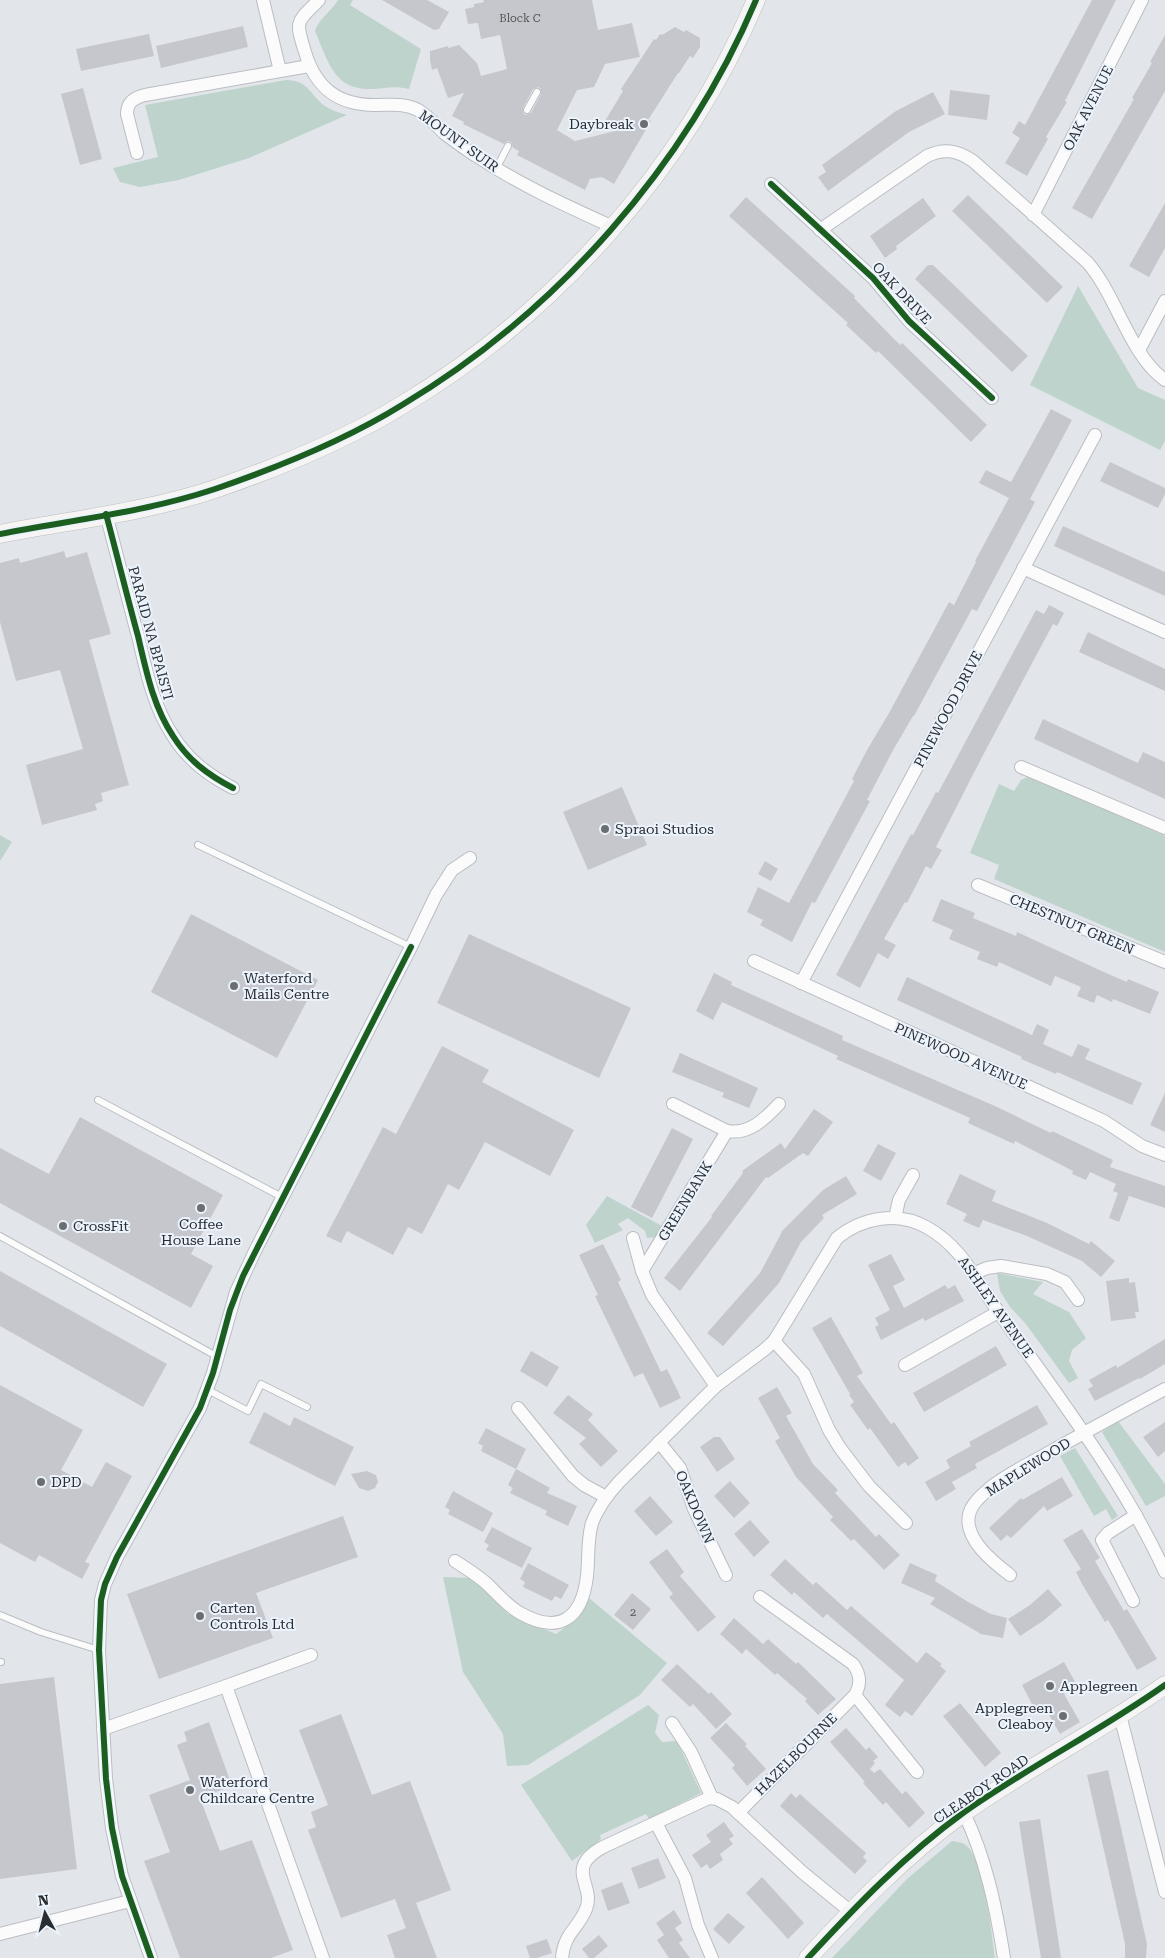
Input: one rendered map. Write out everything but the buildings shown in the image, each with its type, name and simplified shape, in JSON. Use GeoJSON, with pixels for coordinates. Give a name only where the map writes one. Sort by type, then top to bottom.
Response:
{"type":"FeatureCollection","features":[{"type":"Feature","properties":{"kind":"street"},"geometry":{"type":"LineString","coordinates":[[263,0],[280,71]]}},
{"type":"Feature","properties":{"kind":"street","name":"MOUNT SUIR"},"geometry":{"type":"LineString","coordinates":[[319,0],[302,17],[298,26],[309,66],[318,81],[334,95],[354,103],[366,105],[400,104],[413,108],[424,114],[461,146],[496,169],[559,202],[613,227]]}},
{"type":"Feature","properties":{"kind":"street"},"geometry":{"type":"LineString","coordinates":[[0,534],[148,507],[213,489],[266,470],[359,429],[402,405],[472,357],[529,311],[576,266],[613,227],[664,164],[713,88],[756,0]]}},
{"type":"Feature","properties":{"kind":"street","name":"OAK AVENUE"},"geometry":{"type":"LineString","coordinates":[[1033,215],[1142,0]]}},
{"type":"Feature","properties":{"kind":"street"},"geometry":{"type":"LineString","coordinates":[[136,153],[127,114],[127,108],[133,100],[145,95],[309,66]]}},
{"type":"Feature","properties":{"kind":"street"},"geometry":{"type":"LineString","coordinates":[[820,230],[919,161],[941,150],[954,151],[973,161],[1080,255],[1097,273],[1150,366],[1165,380]]}},
{"type":"Feature","properties":{"kind":"street","name":"OAK DRIVE"},"geometry":{"type":"LineString","coordinates":[[770,184],[881,287],[908,321],[992,398]]}},
{"type":"Feature","properties":{"kind":"street"},"geometry":{"type":"LineString","coordinates":[[1140,350],[1165,301]]}},
{"type":"Feature","properties":{"kind":"street","name":"PINEWOOD DRIVE"},"geometry":{"type":"LineString","coordinates":[[801,983],[1095,435]]}},
{"type":"Feature","properties":{"kind":"street","name":"PARAID NA BPAISTI"},"geometry":{"type":"LineString","coordinates":[[106,514],[148,678],[163,720],[173,737],[191,759],[232,788]]}},
{"type":"Feature","properties":{"kind":"street"},"geometry":{"type":"LineString","coordinates":[[1023,568],[1165,632]]}},
{"type":"Feature","properties":{"kind":"street"},"geometry":{"type":"LineString","coordinates":[[1022,767],[1165,828]]}},
{"type":"Feature","properties":{"kind":"street"},"geometry":{"type":"LineString","coordinates":[[151,1958],[118,1862],[112,1828],[103,1730],[99,1650],[101,1600],[110,1571],[191,1426],[208,1390],[236,1292],[282,1197],[447,876],[457,865],[470,858]]}},
{"type":"Feature","properties":{"kind":"street","name":"CHESTNUT GREEN"},"geometry":{"type":"LineString","coordinates":[[978,885],[1165,962]]}},
{"type":"Feature","properties":{"kind":"street","name":"PINEWOOD AVENUE"},"geometry":{"type":"LineString","coordinates":[[754,961],[1104,1121],[1142,1146],[1165,1155]]}},
{"type":"Feature","properties":{"kind":"street"},"geometry":{"type":"LineString","coordinates":[[673,1104],[727,1131],[738,1132],[756,1125],[779,1104]]}},
{"type":"Feature","properties":{"kind":"street","name":"GREENBANK"},"geometry":{"type":"LineString","coordinates":[[642,1271],[727,1131]]}},
{"type":"Feature","properties":{"kind":"street"},"geometry":{"type":"LineString","coordinates":[[895,1218],[899,1200],[913,1175]]}},
{"type":"Feature","properties":{"kind":"street","name":"ASHLEY AVENUE"},"geometry":{"type":"LineString","coordinates":[[455,1561],[485,1582],[512,1608],[542,1623],[554,1624],[566,1619],[580,1601],[586,1585],[590,1530],[596,1514],[606,1497],[716,1386],[774,1341],[837,1238],[865,1221],[895,1218],[920,1224],[936,1233],[953,1247],[975,1273],[998,1312],[1083,1433],[1136,1515],[1165,1572]]}},
{"type":"Feature","properties":{"kind":"street"},"geometry":{"type":"LineString","coordinates":[[633,1238],[642,1271],[657,1303],[716,1386]]}},
{"type":"Feature","properties":{"kind":"street"},"geometry":{"type":"LineString","coordinates":[[975,1273],[987,1268],[1001,1266],[1047,1274],[1065,1282],[1078,1300]]}},
{"type":"Feature","properties":{"kind":"street"},"geometry":{"type":"LineString","coordinates":[[905,1365],[998,1312]]}},
{"type":"Feature","properties":{"kind":"street"},"geometry":{"type":"LineString","coordinates":[[774,1341],[804,1374],[829,1430],[840,1448],[869,1486],[906,1523]]}},
{"type":"Feature","properties":{"kind":"street","name":"MAPLEWOOD"},"geometry":{"type":"LineString","coordinates":[[1010,1574],[991,1561],[977,1543],[968,1522],[971,1509],[981,1496],[991,1487],[1083,1433],[1165,1389]]}},
{"type":"Feature","properties":{"kind":"street"},"geometry":{"type":"LineString","coordinates":[[518,1408],[573,1476],[584,1485],[606,1497]]}},
{"type":"Feature","properties":{"kind":"street","name":"OAKDOWN"},"geometry":{"type":"LineString","coordinates":[[659,1442],[680,1468],[694,1509],[726,1575]]}},
{"type":"Feature","properties":{"kind":"street"},"geometry":{"type":"LineString","coordinates":[[1133,1601],[1102,1540],[1108,1533],[1136,1515]]}},
{"type":"Feature","properties":{"kind":"street"},"geometry":{"type":"LineString","coordinates":[[760,1597],[853,1664],[859,1678],[859,1686],[855,1695],[917,1772]]}},
{"type":"Feature","properties":{"kind":"street"},"geometry":{"type":"LineString","coordinates":[[103,1730],[311,1655]]}},
{"type":"Feature","properties":{"kind":"street","name":"CLEABOY ROAD"},"geometry":{"type":"LineString","coordinates":[[808,1958],[851,1912],[908,1857],[964,1813],[1165,1685]]}},
{"type":"Feature","properties":{"kind":"street"},"geometry":{"type":"LineString","coordinates":[[226,1686],[323,1958]]}},
{"type":"Feature","properties":{"kind":"street","name":"HAZELBOURNE"},"geometry":{"type":"LineString","coordinates":[[738,1812],[855,1695]]}},
{"type":"Feature","properties":{"kind":"street"},"geometry":{"type":"LineString","coordinates":[[1120,1715],[1165,1892]]}},
{"type":"Feature","properties":{"kind":"street"},"geometry":{"type":"LineString","coordinates":[[672,1723],[686,1743],[712,1798]]}},
{"type":"Feature","properties":{"kind":"street"},"geometry":{"type":"LineString","coordinates":[[562,1958],[568,1936],[584,1913],[587,1905],[582,1876],[587,1860],[597,1851],[694,1804],[712,1798],[723,1801],[738,1812],[802,1872],[851,1912]]}},
{"type":"Feature","properties":{"kind":"street"},"geometry":{"type":"LineString","coordinates":[[964,1813],[986,1868],[996,1908],[1004,1958]]}},
{"type":"Feature","properties":{"kind":"street"},"geometry":{"type":"LineString","coordinates":[[656,1823],[685,1878],[698,1925],[712,1958]]}},
{"type":"Feature","properties":{"kind":"street"},"geometry":{"type":"LineString","coordinates":[[0,1934],[130,1901]]}},
{"type":"Feature","properties":{"kind":"lane"},"geometry":{"type":"LineString","coordinates":[[527,110],[537,92]]}},
{"type":"Feature","properties":{"kind":"lane"},"geometry":{"type":"LineString","coordinates":[[496,169],[508,146]]}},
{"type":"Feature","properties":{"kind":"lane"},"geometry":{"type":"LineString","coordinates":[[198,845],[411,947]]}},
{"type":"Feature","properties":{"kind":"lane"},"geometry":{"type":"LineString","coordinates":[[98,1100],[282,1197]]}},
{"type":"Feature","properties":{"kind":"lane"},"geometry":{"type":"LineString","coordinates":[[0,1236],[218,1357]]}},
{"type":"Feature","properties":{"kind":"lane"},"geometry":{"type":"LineString","coordinates":[[208,1390],[248,1411],[261,1384],[307,1407]]}},
{"type":"Feature","properties":{"kind":"lane"},"geometry":{"type":"LineString","coordinates":[[0,1615],[41,1632],[99,1650]]}},
{"type":"Feature","properties":{"kind":"green space"},"geometry":{"type":"Polygon","coordinates":[[[338,0],[353,0],[350,5],[421,49],[409,89],[399,87],[358,88],[347,84],[333,70],[315,31],[319,23],[338,0]]]}},
{"type":"Feature","properties":{"kind":"green space"},"geometry":{"type":"Polygon","coordinates":[[[286,80],[300,83],[322,104],[347,115],[249,158],[179,180],[140,187],[120,182],[113,168],[158,157],[145,105],[286,80]]]}},
{"type":"Feature","properties":{"kind":"green space"},"geometry":{"type":"Polygon","coordinates":[[[1078,286],[1138,388],[1165,400],[1165,441],[1160,450],[1030,385],[1078,286]]]}},
{"type":"Feature","properties":{"kind":"green space"},"geometry":{"type":"Polygon","coordinates":[[[1030,776],[1165,836],[1165,952],[994,879],[999,865],[970,853],[999,784],[1014,791],[1021,780],[1030,776]]]}},
{"type":"Feature","properties":{"kind":"green space"},"geometry":{"type":"Polygon","coordinates":[[[0,835],[12,842],[0,861],[0,835]]]}},
{"type":"Feature","properties":{"kind":"green space"},"geometry":{"type":"Polygon","coordinates":[[[607,1196],[662,1226],[655,1237],[647,1238],[645,1231],[628,1218],[618,1224],[623,1230],[595,1243],[586,1225],[607,1196]]]}},
{"type":"Feature","properties":{"kind":"green space"},"geometry":{"type":"Polygon","coordinates":[[[997,1273],[1043,1282],[1033,1294],[1069,1312],[1086,1338],[1072,1350],[1069,1361],[1078,1378],[1069,1383],[1025,1323],[1010,1307],[1000,1291],[997,1273]]]}},
{"type":"Feature","properties":{"kind":"green space"},"geometry":{"type":"Polygon","coordinates":[[[1118,1421],[1165,1484],[1165,1496],[1146,1506],[1102,1432],[1118,1421]]]}},
{"type":"Feature","properties":{"kind":"green space"},"geometry":{"type":"Polygon","coordinates":[[[1075,1448],[1118,1516],[1112,1520],[1106,1509],[1094,1516],[1060,1456],[1075,1448]]]}},
{"type":"Feature","properties":{"kind":"green space"},"geometry":{"type":"Polygon","coordinates":[[[443,1577],[473,1578],[508,1614],[556,1634],[575,1618],[589,1598],[667,1663],[640,1695],[528,1765],[507,1766],[503,1734],[463,1672],[443,1577]]]}},
{"type":"Feature","properties":{"kind":"green space"},"geometry":{"type":"Polygon","coordinates":[[[648,1705],[659,1715],[655,1733],[662,1742],[677,1741],[701,1793],[649,1819],[646,1814],[600,1835],[601,1839],[572,1861],[521,1785],[648,1705]]]}},
{"type":"Feature","properties":{"kind":"green space"},"geometry":{"type":"Polygon","coordinates":[[[952,1841],[964,1844],[971,1851],[977,1863],[986,1896],[995,1958],[832,1958],[907,1879],[952,1841]]]}},
{"type":"Feature","properties":{"kind":"cycle path"},"geometry":{"type":"LineString","coordinates":[[0,534],[162,504],[239,481],[334,442],[402,405],[459,368],[512,326],[563,280],[610,230],[654,177],[693,120],[727,61],[756,0]]}},
{"type":"Feature","properties":{"kind":"cycle path"},"geometry":{"type":"LineString","coordinates":[[771,184],[873,278],[909,321],[992,398]]}},
{"type":"Feature","properties":{"kind":"cycle path"},"geometry":{"type":"LineString","coordinates":[[106,514],[147,675],[160,712],[173,736],[192,760],[215,778],[233,788]]}},
{"type":"Feature","properties":{"kind":"cycle path"},"geometry":{"type":"LineString","coordinates":[[151,1958],[122,1876],[112,1828],[106,1779],[99,1650],[101,1600],[105,1584],[117,1557],[200,1408],[213,1373],[230,1310],[243,1276],[411,947]]}},
{"type":"Feature","properties":{"kind":"cycle path"},"geometry":{"type":"LineString","coordinates":[[808,1958],[882,1882],[942,1829],[988,1796],[1165,1685]]}},
{"type":"Feature","properties":{"kind":"place","name":"Daybreak"},"geometry":{"type":"Point","coordinates":[644,124]}},
{"type":"Feature","properties":{"kind":"place","name":"Spraoi Studios"},"geometry":{"type":"Point","coordinates":[605,829]}},
{"type":"Feature","properties":{"kind":"place","name":"Waterford Mails Centre"},"geometry":{"type":"Point","coordinates":[234,986]}},
{"type":"Feature","properties":{"kind":"place","name":"Coffee House Lane"},"geometry":{"type":"Point","coordinates":[201,1208]}},
{"type":"Feature","properties":{"kind":"place","name":"CrossFit"},"geometry":{"type":"Point","coordinates":[63,1226]}},
{"type":"Feature","properties":{"kind":"place","name":"DPD"},"geometry":{"type":"Point","coordinates":[41,1482]}},
{"type":"Feature","properties":{"kind":"place","name":"Carten Controls Ltd"},"geometry":{"type":"Point","coordinates":[200,1616]}},
{"type":"Feature","properties":{"kind":"place","name":"Applegreen"},"geometry":{"type":"Point","coordinates":[1050,1686]}},
{"type":"Feature","properties":{"kind":"place","name":"Applegreen Cleaboy"},"geometry":{"type":"Point","coordinates":[1063,1716]}},
{"type":"Feature","properties":{"kind":"place","name":"Waterford Childcare Centre"},"geometry":{"type":"Point","coordinates":[190,1790]}}]}
